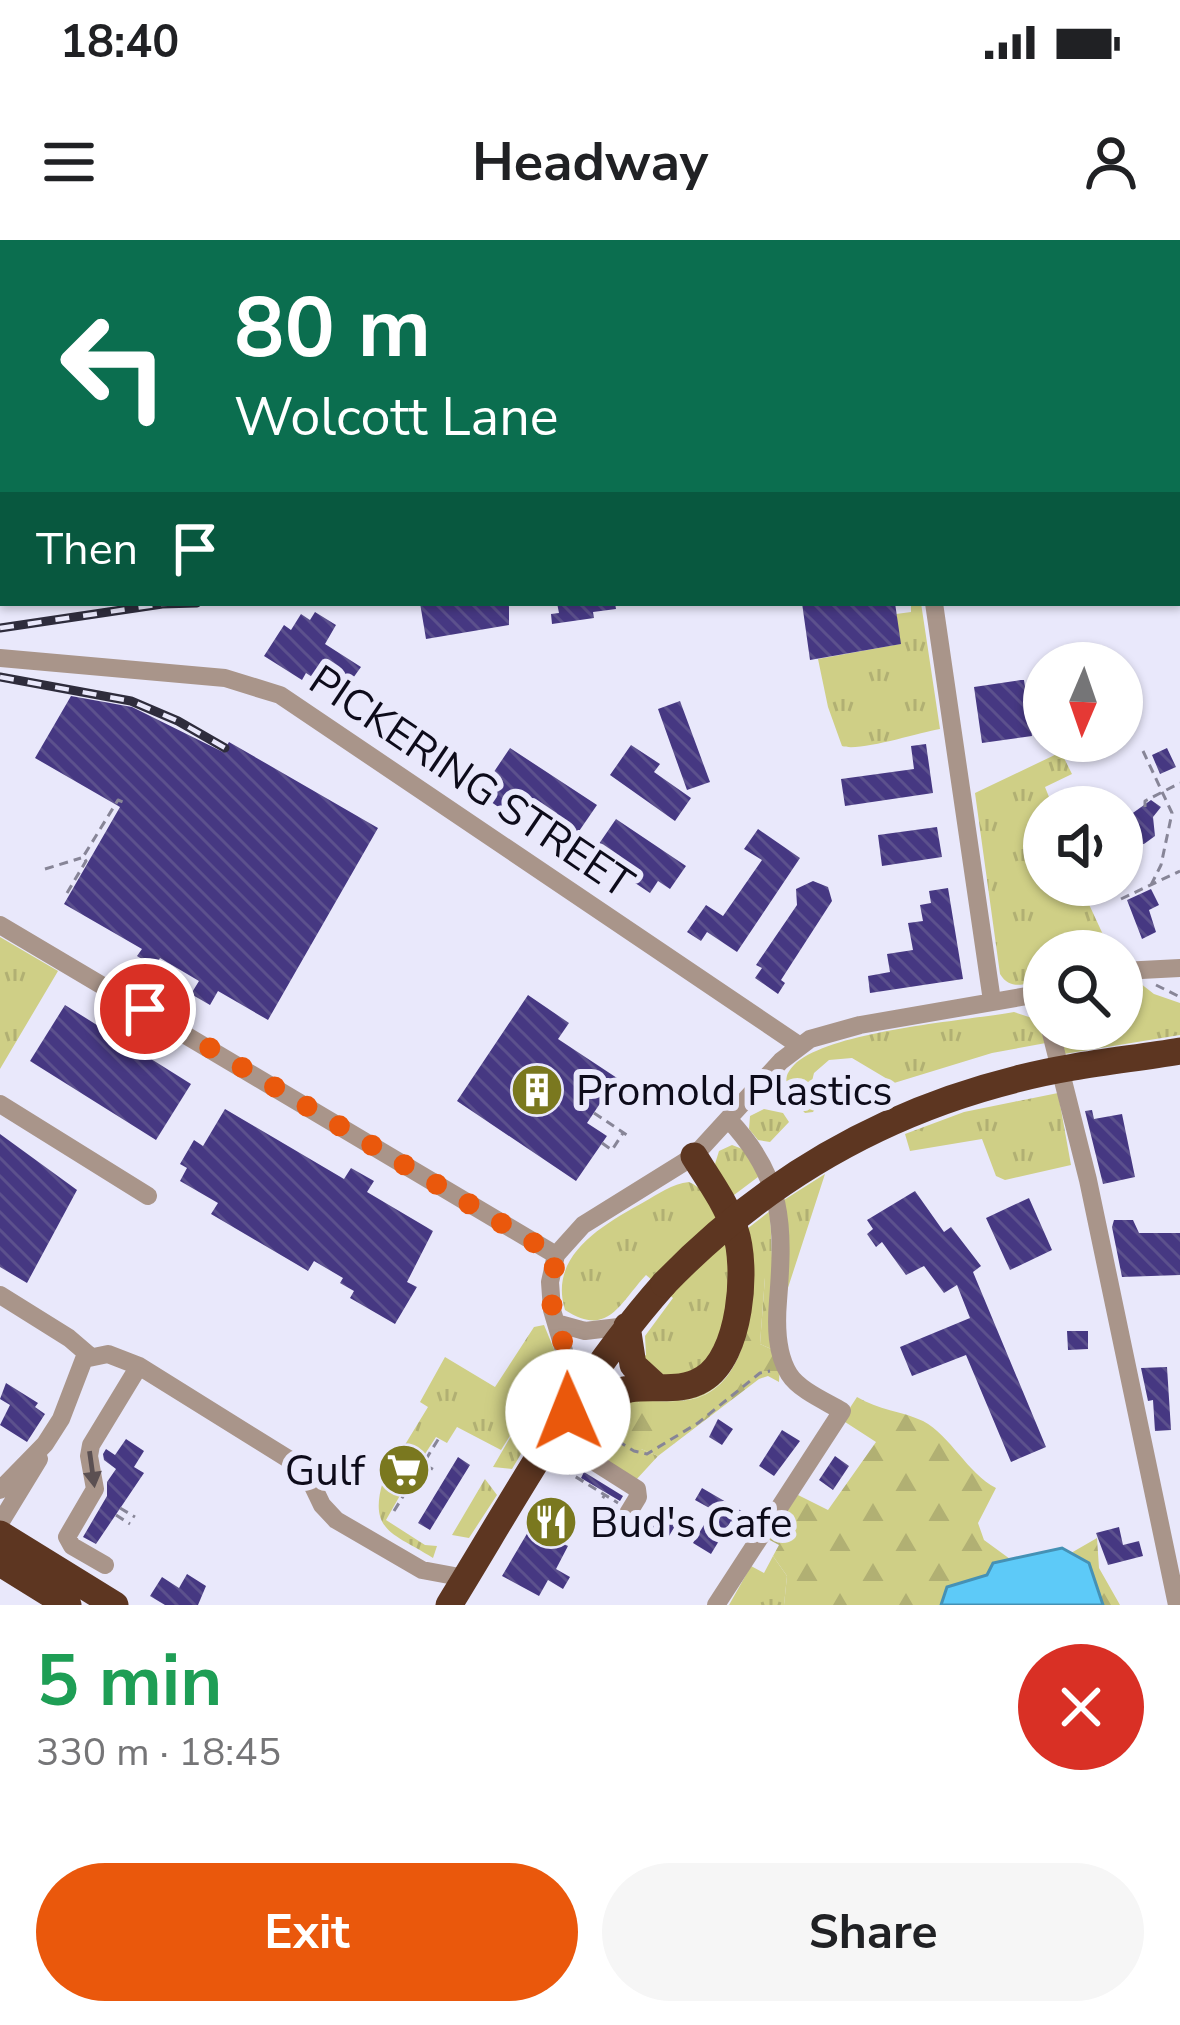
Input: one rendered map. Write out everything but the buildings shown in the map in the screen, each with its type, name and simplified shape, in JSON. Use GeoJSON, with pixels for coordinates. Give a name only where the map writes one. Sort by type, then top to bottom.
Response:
{"type":"FeatureCollection","features":[{"type":"Feature","properties":{"kind":"highway"},"geometry":{"type":"LineString","coordinates":[[448,1605],[573,1420],[627,1325],[695,1252],[760,1198],[885,1124],[952,1097],[1022,1077],[1180,1051]]}},
{"type":"Feature","properties":{"kind":"highway"},"geometry":{"type":"LineString","coordinates":[[573,1420],[617,1392],[689,1385],[710,1374],[726,1350],[741,1277],[736,1233],[694,1156]]}},
{"type":"Feature","properties":{"kind":"highway"},"geometry":{"type":"LineString","coordinates":[[627,1325],[631,1360],[657,1387]]}},
{"type":"Feature","properties":{"kind":"highway"},"geometry":{"type":"LineString","coordinates":[[0,1534],[115,1605]]}},
{"type":"Feature","properties":{"kind":"highway"},"geometry":{"type":"LineString","coordinates":[[0,1563],[68,1605]]}},
{"type":"Feature","properties":{"kind":"street"},"geometry":{"type":"LineString","coordinates":[[934,606],[992,1001]]}},
{"type":"Feature","properties":{"kind":"street","name":"PICKERING STREET"},"geometry":{"type":"LineString","coordinates":[[0,658],[225,678],[280,694],[800,1046]]}},
{"type":"Feature","properties":{"kind":"street"},"geometry":{"type":"LineString","coordinates":[[0,925],[556,1256]]}},
{"type":"Feature","properties":{"kind":"street"},"geometry":{"type":"LineString","coordinates":[[1143,970],[1180,968]]}},
{"type":"Feature","properties":{"kind":"street"},"geometry":{"type":"LineString","coordinates":[[626,1518],[638,1497],[637,1489],[585,1456],[573,1420],[570,1371],[550,1282],[556,1256],[594,1216],[694,1156],[800,1046],[844,1028],[1023,999]]}},
{"type":"Feature","properties":{"kind":"street"},"geometry":{"type":"LineString","coordinates":[[1055,1050],[1088,1180],[1178,1605]]}},
{"type":"Feature","properties":{"kind":"street"},"geometry":{"type":"LineString","coordinates":[[0,1104],[148,1196]]}},
{"type":"Feature","properties":{"kind":"street"},"geometry":{"type":"LineString","coordinates":[[716,1605],[842,1411],[796,1382],[786,1370],[776,1322],[779,1211],[764,1162],[729,1120]]}},
{"type":"Feature","properties":{"kind":"street"},"geometry":{"type":"LineString","coordinates":[[0,1295],[90,1356]]}},
{"type":"Feature","properties":{"kind":"street"},"geometry":{"type":"LineString","coordinates":[[556,1323],[585,1330],[627,1325]]}},
{"type":"Feature","properties":{"kind":"street"},"geometry":{"type":"LineString","coordinates":[[0,1523],[69,1403],[80,1365],[90,1356],[108,1354],[139,1366],[290,1460],[310,1480],[336,1520],[422,1570],[465,1578]]}},
{"type":"Feature","properties":{"kind":"street"},"geometry":{"type":"LineString","coordinates":[[105,1565],[72,1546],[67,1537],[95,1490],[89,1449],[139,1366]]}},
{"type":"Feature","properties":{"kind":"street"},"geometry":{"type":"LineString","coordinates":[[0,1490],[45,1444]]}},
{"type":"Feature","properties":{"kind":"path"},"geometry":{"type":"LineString","coordinates":[[1143,752],[1172,813],[1161,865],[1151,885]]}},
{"type":"Feature","properties":{"kind":"path"},"geometry":{"type":"LineString","coordinates":[[1145,807],[1145,801],[1180,783]]}},
{"type":"Feature","properties":{"kind":"path"},"geometry":{"type":"LineString","coordinates":[[45,869],[90,851],[118,800],[123,802]]}},
{"type":"Feature","properties":{"kind":"path"},"geometry":{"type":"LineString","coordinates":[[67,893],[86,861],[82,857]]}},
{"type":"Feature","properties":{"kind":"path"},"geometry":{"type":"LineString","coordinates":[[1143,889],[1180,871]]}},
{"type":"Feature","properties":{"kind":"path"},"geometry":{"type":"LineString","coordinates":[[594,1114],[630,1137]]}},
{"type":"Feature","properties":{"kind":"path"},"geometry":{"type":"LineString","coordinates":[[602,1143],[612,1150],[623,1133]]}},
{"type":"Feature","properties":{"kind":"path"},"geometry":{"type":"LineString","coordinates":[[573,1420],[646,1454],[698,1423],[760,1373],[778,1372]]}},
{"type":"Feature","properties":{"kind":"path"},"geometry":{"type":"LineString","coordinates":[[394,1511],[439,1438]]}},
{"type":"Feature","properties":{"kind":"path"},"geometry":{"type":"LineString","coordinates":[[424,1464],[438,1472]]}},
{"type":"Feature","properties":{"kind":"path"},"geometry":{"type":"LineString","coordinates":[[563,1469],[605,1495],[626,1518]]}},
{"type":"Feature","properties":{"kind":"path"},"geometry":{"type":"LineString","coordinates":[[595,1510],[605,1495]]}},
{"type":"Feature","properties":{"kind":"path"},"geometry":{"type":"LineString","coordinates":[[120,1508],[135,1517]]}},
{"type":"Feature","properties":{"kind":"path"},"geometry":{"type":"LineString","coordinates":[[116,1515],[130,1524]]}},
{"type":"Feature","properties":{"kind":"green space"},"geometry":{"type":"Polygon","coordinates":[[[911,606],[921,606],[940,729],[842,746],[818,659],[900,644],[896,614],[911,612],[911,606]]]}},
{"type":"Feature","properties":{"kind":"green space"},"geometry":{"type":"Polygon","coordinates":[[[1040,762],[1066,762],[1072,774],[1047,786],[1023,786],[1023,906],[1090,906],[1101,930],[1023,930],[1023,984],[1014,985],[1000,974],[975,793],[1040,762]]]}},
{"type":"Feature","properties":{"kind":"green space"},"geometry":{"type":"Polygon","coordinates":[[[0,937],[58,971],[0,1069],[0,937]]]}},
{"type":"Feature","properties":{"kind":"green space"},"geometry":{"type":"Polygon","coordinates":[[[1143,985],[1180,1003],[1180,1035],[1143,1041],[1143,985]]]}},
{"type":"Feature","properties":{"kind":"green space"},"geometry":{"type":"Polygon","coordinates":[[[1014,1012],[1023,1015],[1023,1047],[894,1083],[852,1058],[829,1060],[814,1073],[811,1085],[818,1104],[813,1112],[805,1113],[785,1091],[786,1077],[794,1065],[811,1053],[898,1029],[1014,1012]]]}},
{"type":"Feature","properties":{"kind":"green space"},"geometry":{"type":"Polygon","coordinates":[[[1058,1093],[1071,1165],[1005,1180],[996,1176],[982,1139],[910,1151],[905,1134],[964,1112],[1058,1093]]]}},
{"type":"Feature","properties":{"kind":"green space"},"geometry":{"type":"Polygon","coordinates":[[[764,1109],[783,1113],[789,1122],[770,1142],[758,1140],[749,1129],[750,1116],[764,1109]]]}},
{"type":"Feature","properties":{"kind":"green space"},"geometry":{"type":"Polygon","coordinates":[[[732,1145],[745,1150],[762,1174],[730,1198],[715,1164],[719,1151],[732,1145]]]}},
{"type":"Feature","properties":{"kind":"green space"},"geometry":{"type":"Polygon","coordinates":[[[825,1174],[784,1300],[789,1237],[784,1200],[825,1174]]]}},
{"type":"Feature","properties":{"kind":"green space"},"geometry":{"type":"Polygon","coordinates":[[[689,1182],[706,1195],[718,1217],[726,1244],[727,1305],[711,1356],[693,1373],[668,1379],[643,1357],[645,1336],[673,1298],[646,1275],[602,1319],[580,1318],[565,1310],[562,1291],[564,1273],[583,1244],[612,1221],[689,1182]]]}},
{"type":"Feature","properties":{"kind":"green space"},"geometry":{"type":"Polygon","coordinates":[[[770,1211],[776,1351],[760,1344],[765,1277],[742,1346],[712,1390],[696,1398],[638,1402],[641,1449],[658,1456],[635,1481],[581,1445],[613,1403],[711,1387],[743,1232],[770,1211]]]}},
{"type":"Feature","properties":{"kind":"green space"},"geometry":{"type":"Polygon","coordinates":[[[760,1270],[765,1277],[760,1344],[776,1351],[779,1382],[768,1376],[759,1379],[658,1456],[641,1449],[622,1434],[639,1401],[697,1398],[713,1390],[736,1363],[754,1273],[760,1270]]]}},
{"type":"Feature","properties":{"kind":"green space"},"geometry":{"type":"Polygon","coordinates":[[[544,1325],[566,1378],[512,1469],[493,1467],[522,1417],[501,1450],[457,1427],[447,1443],[436,1437],[425,1454],[406,1443],[428,1407],[420,1402],[445,1357],[495,1387],[534,1327],[544,1325]]]}},
{"type":"Feature","properties":{"kind":"green space"},"geometry":{"type":"Polygon","coordinates":[[[857,1397],[923,1421],[996,1488],[978,1523],[984,1540],[1010,1559],[993,1563],[988,1575],[948,1587],[941,1605],[784,1605],[787,1576],[773,1556],[779,1545],[766,1538],[798,1495],[828,1510],[876,1442],[842,1420],[857,1397]]]}},
{"type":"Feature","properties":{"kind":"green space"},"geometry":{"type":"Polygon","coordinates":[[[485,1479],[497,1495],[469,1538],[452,1535],[485,1479]]]}},
{"type":"Feature","properties":{"kind":"green space"},"geometry":{"type":"Polygon","coordinates":[[[383,1481],[402,1492],[386,1520],[425,1545],[437,1546],[433,1558],[396,1536],[382,1521],[383,1481]]]}},
{"type":"Feature","properties":{"kind":"green space"},"geometry":{"type":"Polygon","coordinates":[[[1097,1538],[1099,1568],[1120,1605],[1103,1605],[1089,1563],[1071,1553],[1097,1538]]]}},
{"type":"Feature","properties":{"kind":"green space"},"geometry":{"type":"Polygon","coordinates":[[[773,1556],[787,1576],[784,1605],[729,1605],[751,1566],[764,1573],[773,1556]]]}},
{"type":"Feature","properties":{"kind":"water"},"geometry":{"type":"Polygon","coordinates":[[[1062,1548],[1089,1563],[1103,1605],[941,1605],[947,1587],[987,1575],[993,1563],[1062,1548]]]}},
{"type":"Feature","properties":{"kind":"railway"},"geometry":{"type":"LineString","coordinates":[[0,628],[149,606]]}},
{"type":"Feature","properties":{"kind":"railway"},"geometry":{"type":"LineString","coordinates":[[0,677],[131,701],[225,748]]}},
{"type":"Feature","properties":{"kind":"place","name":"Promold Plastics"},"geometry":{"type":"Point","coordinates":[537,1090]}},
{"type":"Feature","properties":{"kind":"place","name":"Gulf"},"geometry":{"type":"Point","coordinates":[404,1470]}},
{"type":"Feature","properties":{"kind":"place","name":"Bud's Cafe"},"geometry":{"type":"Point","coordinates":[551,1522]}},
{"type":"Feature","properties":{"kind":"route"},"geometry":{"type":"LineString","coordinates":[[145,1009],[556,1256],[550,1298],[568,1360],[568,1412]]}}]}
